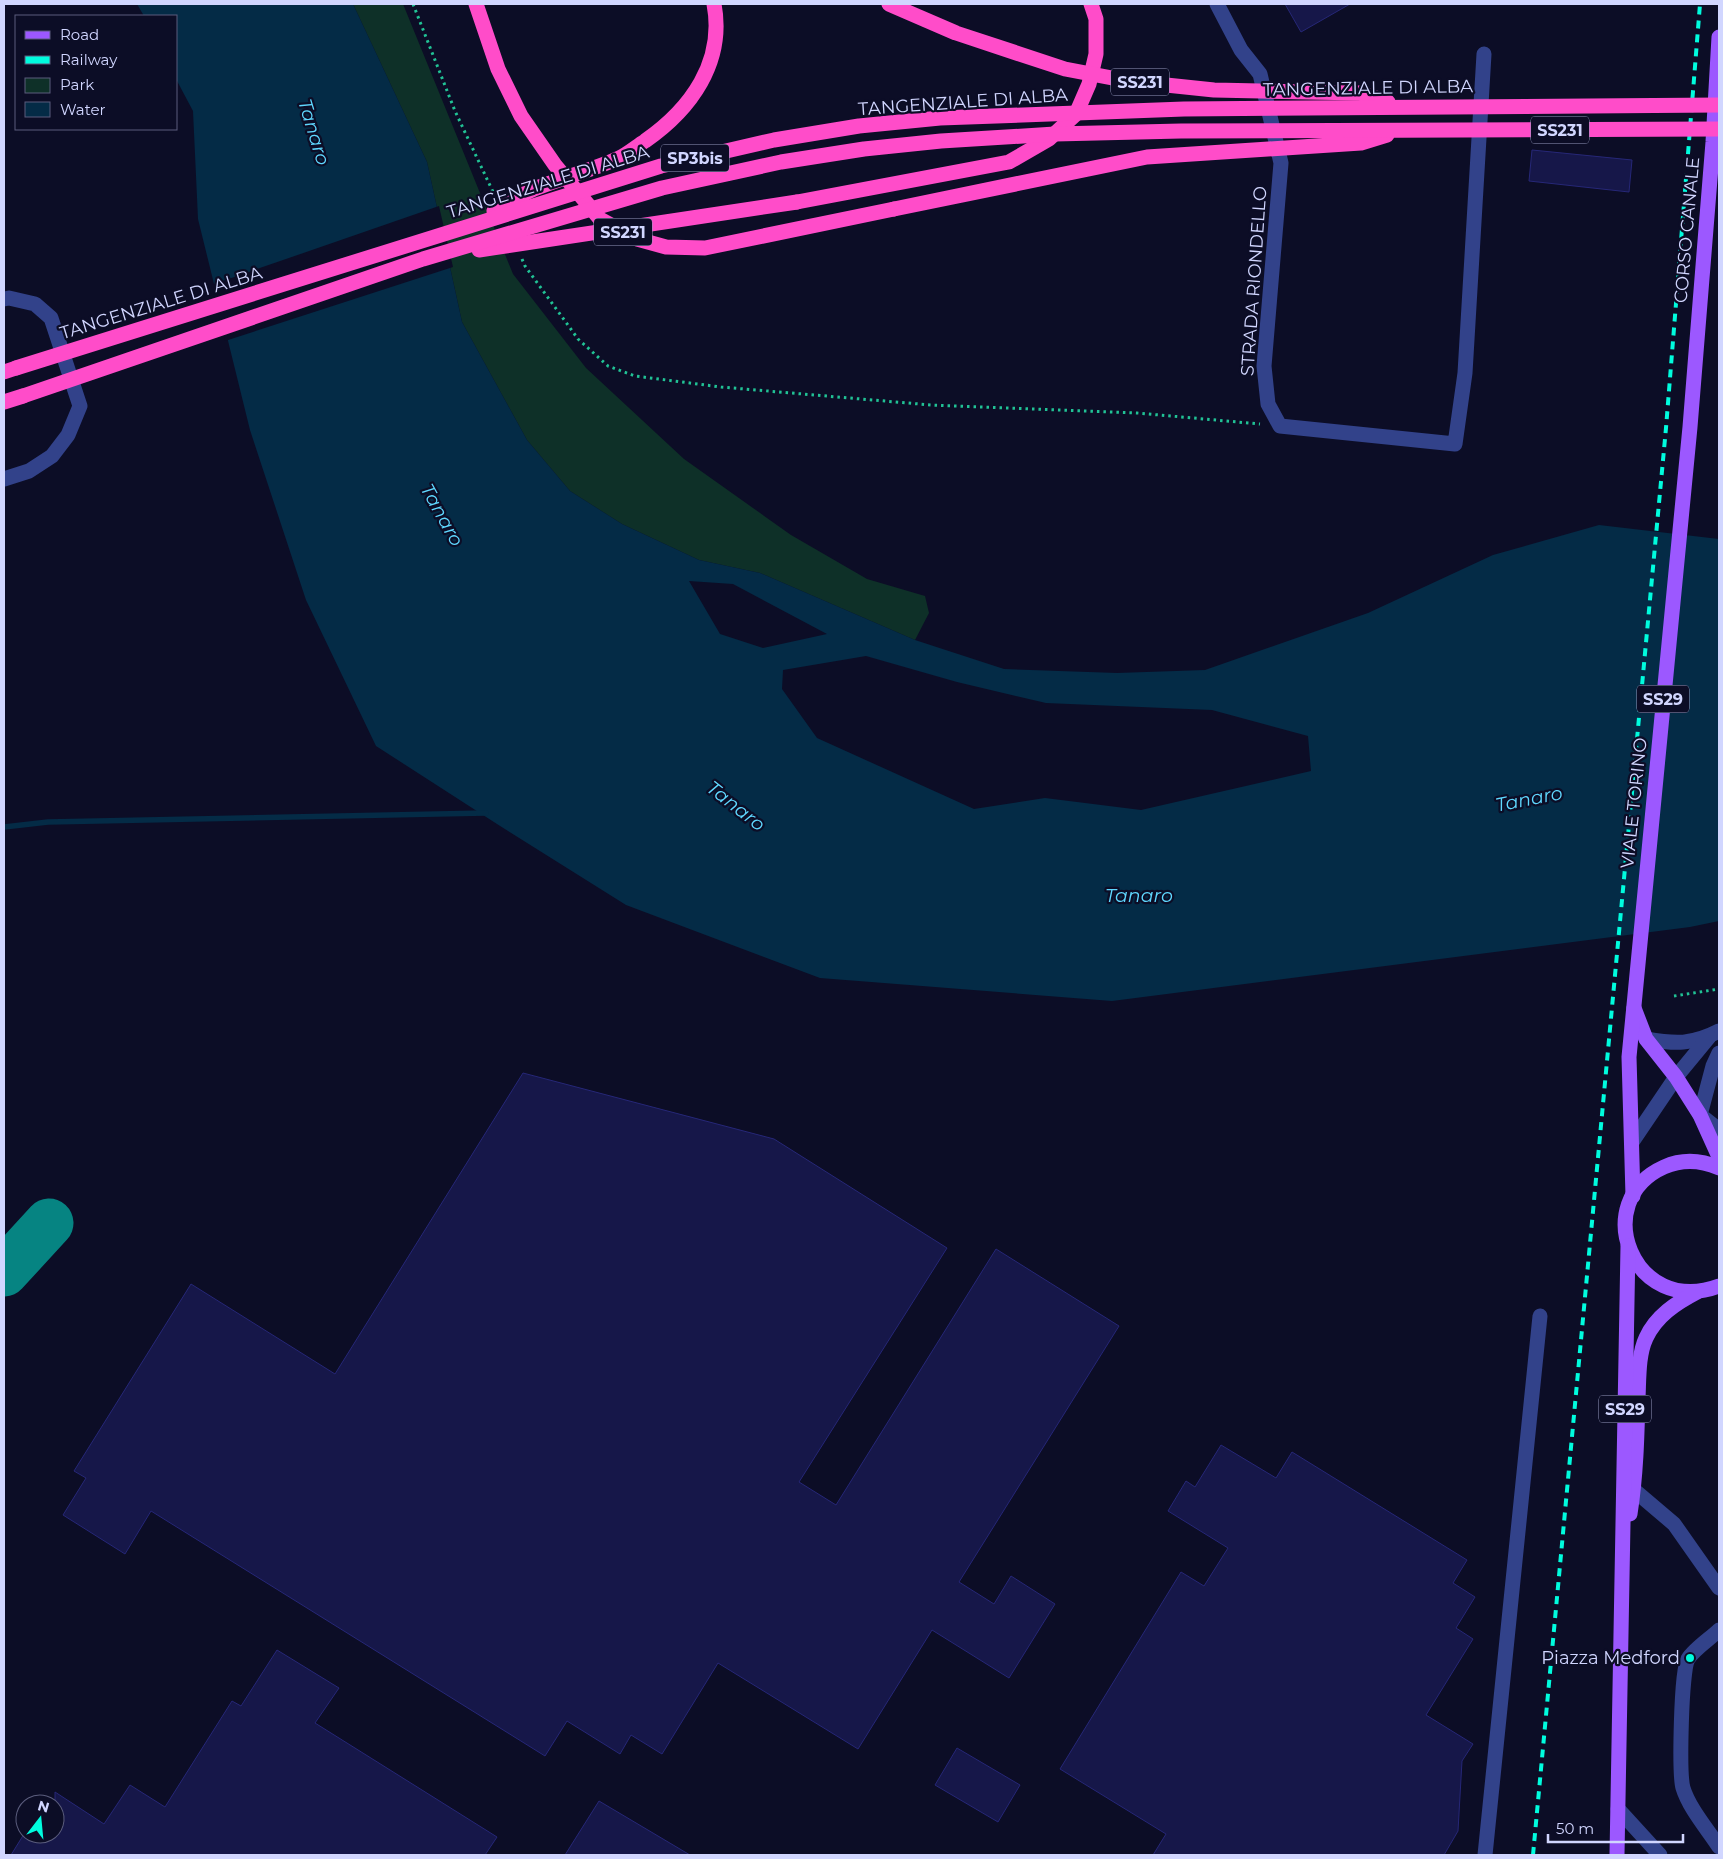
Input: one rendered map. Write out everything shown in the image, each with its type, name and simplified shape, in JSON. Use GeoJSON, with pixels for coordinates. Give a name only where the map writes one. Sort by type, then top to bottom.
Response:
{"type":"FeatureCollection","features":[{"type":"Feature","properties":{"kind":"highway","name":"SS231"},"geometry":{"type":"LineString","coordinates":[[476,4],[495,60],[521,116],[554,165],[600,220],[637,239],[666,247],[705,248],[1147,157],[1361,143],[1401,130],[1717,138]]}},
{"type":"Feature","properties":{"kind":"highway"},"geometry":{"type":"LineString","coordinates":[[467,227],[532,190],[621,157],[660,130],[692,98],[706,72],[715,44],[716,15],[714,4]]}},
{"type":"Feature","properties":{"kind":"highway","name":"SS231"},"geometry":{"type":"LineString","coordinates":[[889,4],[956,33],[1065,69],[1128,81],[1214,90],[1360,93],[1402,106]]}},
{"type":"Feature","properties":{"kind":"highway"},"geometry":{"type":"LineString","coordinates":[[423,259],[797,202],[1009,162],[1049,139],[1076,114],[1089,84],[1096,54],[1096,19],[1091,4]]}},
{"type":"Feature","properties":{"kind":"highway","name":"TANGENZIALE DI ALBA"},"geometry":{"type":"LineString","coordinates":[[10,370],[661,166],[774,140],[859,126],[940,118],[1184,109],[1402,106],[1718,96]]}},
{"type":"Feature","properties":{"kind":"highway","name":"SP3bis"},"geometry":{"type":"LineString","coordinates":[[4,402],[423,259],[662,188],[781,162],[864,149],[941,141],[1055,134],[1181,131],[1401,130]]}},
{"type":"Feature","properties":{"kind":"main road","name":"CORSO CANALE"},"geometry":{"type":"LineString","coordinates":[[1690,427],[1717,138],[1719,36]]}},
{"type":"Feature","properties":{"kind":"main road","name":"VIALE TORINO"},"geometry":{"type":"LineString","coordinates":[[1633,1196],[1628,1057],[1690,427]]}},
{"type":"Feature","properties":{"kind":"main road","name":"VIALE TORINO"},"geometry":{"type":"LineString","coordinates":[[1633,1004],[1646,1039],[1676,1077],[1700,1115],[1719,1157]]}},
{"type":"Feature","properties":{"kind":"main road"},"geometry":{"type":"LineString","coordinates":[[1697,1292],[1672,1290],[1655,1282],[1638,1265],[1628,1246],[1625,1230],[1627,1212],[1633,1196],[1644,1181],[1657,1170],[1673,1164],[1694,1161],[1719,1168]]}},
{"type":"Feature","properties":{"kind":"main road","name":"SS29"},"geometry":{"type":"LineString","coordinates":[[1618,1855],[1621,1572],[1628,1246]]}},
{"type":"Feature","properties":{"kind":"main road"},"geometry":{"type":"LineString","coordinates":[[1621,1572],[1634,1490],[1640,1367],[1645,1339],[1662,1315],[1678,1303],[1697,1292],[1719,1286]]}},
{"type":"Feature","properties":{"kind":"street","name":"STRADA RIONDELLO"},"geometry":{"type":"LineString","coordinates":[[1217,4],[1241,50],[1260,74],[1281,163],[1264,366],[1268,404],[1280,426]]}},
{"type":"Feature","properties":{"kind":"street"},"geometry":{"type":"LineString","coordinates":[[1280,426],[1454,444],[1465,373],[1484,54]]}},
{"type":"Feature","properties":{"kind":"street"},"geometry":{"type":"LineString","coordinates":[[4,299],[9,298],[35,304],[51,318],[80,406],[68,435],[52,456],[29,471],[4,479]]}},
{"type":"Feature","properties":{"kind":"street"},"geometry":{"type":"LineString","coordinates":[[1646,1039],[1674,1044],[1688,1043],[1714,1034]]}},
{"type":"Feature","properties":{"kind":"street"},"geometry":{"type":"LineString","coordinates":[[1632,1142],[1676,1077],[1714,1034]]}},
{"type":"Feature","properties":{"kind":"street"},"geometry":{"type":"LineString","coordinates":[[1719,1053],[1713,1066],[1700,1115],[1719,1130]]}},
{"type":"Feature","properties":{"kind":"street"},"geometry":{"type":"LineString","coordinates":[[1485,1855],[1540,1316]]}},
{"type":"Feature","properties":{"kind":"street"},"geometry":{"type":"LineString","coordinates":[[1634,1490],[1674,1524],[1719,1588]]}},
{"type":"Feature","properties":{"kind":"street"},"geometry":{"type":"LineString","coordinates":[[1719,1630],[1688,1658],[1684,1670],[1681,1731],[1682,1787],[1687,1798],[1719,1847]]}},
{"type":"Feature","properties":{"kind":"street"},"geometry":{"type":"LineString","coordinates":[[1618,1809],[1660,1855]]}},
{"type":"Feature","properties":{"kind":"path"},"geometry":{"type":"LineString","coordinates":[[413,4],[455,111],[494,195]]}},
{"type":"Feature","properties":{"kind":"path"},"geometry":{"type":"LineString","coordinates":[[521,257],[525,266],[578,338],[608,366],[635,376],[721,387],[931,404],[1137,413],[1280,426]]}},
{"type":"Feature","properties":{"kind":"path"},"geometry":{"type":"LineString","coordinates":[[1674,996],[1719,989]]}},
{"type":"Feature","properties":{"kind":"green space"},"geometry":{"type":"Polygon","coordinates":[[[353,4],[403,4],[513,274],[586,368],[684,459],[791,535],[867,579],[925,596],[929,613],[915,640],[760,573],[699,560],[622,524],[570,491],[527,440],[462,322],[427,162],[353,4]]]}},
{"type":"Feature","properties":{"kind":"water","name":"Tanaro"},"geometry":{"type":"Polygon","coordinates":[[[137,4],[353,4],[427,162],[462,322],[527,440],[570,491],[622,524],[699,560],[760,573],[915,640],[1004,669],[1117,673],[1205,670],[1368,613],[1493,555],[1599,525],[1719,539],[1719,921],[1690,927],[1112,1001],[820,978],[626,905],[376,746],[306,600],[250,430],[198,219],[193,111],[178,83],[178,15],[143,15],[137,4]],[[689,581],[720,634],[763,648],[827,634],[733,584],[689,581]],[[866,656],[783,670],[782,689],[817,738],[974,809],[1045,798],[1141,810],[1311,771],[1308,736],[1212,710],[1046,703],[957,682],[866,656]]]}},
{"type":"Feature","properties":{"kind":"pier"},"geometry":{"type":"Polygon","coordinates":[[[439,206],[453,267],[225,341],[211,285],[439,206]]]}},
{"type":"Feature","properties":{"kind":"building"},"geometry":{"type":"Polygon","coordinates":[[[1285,4],[1350,4],[1301,32],[1285,4]]]}},
{"type":"Feature","properties":{"kind":"building"},"geometry":{"type":"Polygon","coordinates":[[[1532,150],[1632,160],[1629,192],[1529,181],[1532,150]]]}},
{"type":"Feature","properties":{"kind":"building"},"geometry":{"type":"Polygon","coordinates":[[[523,1073],[774,1139],[947,1248],[799,1482],[836,1505],[996,1249],[1119,1326],[959,1582],[994,1604],[1011,1576],[1055,1604],[1009,1678],[932,1630],[858,1749],[718,1663],[662,1754],[631,1735],[620,1754],[567,1721],[545,1756],[151,1511],[125,1554],[63,1515],[86,1478],[74,1471],[191,1284],[335,1374],[523,1073]]]}},
{"type":"Feature","properties":{"kind":"building"},"geometry":{"type":"Polygon","coordinates":[[[1221,1445],[1276,1478],[1292,1452],[1467,1560],[1453,1583],[1475,1597],[1456,1628],[1473,1639],[1426,1715],[1473,1744],[1462,1761],[1458,1831],[1444,1855],[1153,1855],[1166,1834],[1060,1769],[1181,1572],[1204,1586],[1228,1548],[1168,1511],[1186,1481],[1195,1487],[1221,1445]]]}},
{"type":"Feature","properties":{"kind":"building"},"geometry":{"type":"Polygon","coordinates":[[[277,1650],[339,1688],[315,1723],[497,1837],[485,1855],[11,1855],[18,1844],[65,1844],[65,1799],[104,1824],[130,1785],[165,1807],[232,1701],[241,1706],[277,1650]]]}},
{"type":"Feature","properties":{"kind":"building"},"geometry":{"type":"Polygon","coordinates":[[[957,1748],[1020,1785],[998,1822],[935,1785],[957,1748]]]}},
{"type":"Feature","properties":{"kind":"building"},"geometry":{"type":"Polygon","coordinates":[[[599,1801],[690,1855],[565,1855],[599,1801]]]}},
{"type":"Feature","properties":{"kind":"waterway"},"geometry":{"type":"LineString","coordinates":[[4,827],[48,822],[486,813]]}},
{"type":"Feature","properties":{"kind":"taxiway"},"geometry":{"type":"LineString","coordinates":[[4,1272],[49,1223]]}},
{"type":"Feature","properties":{"kind":"railway"},"geometry":{"type":"LineString","coordinates":[[1533,1855],[1666,428],[1700,4]]}},
{"type":"Feature","properties":{"kind":"place","name":"Piazza Medford"},"geometry":{"type":"Point","coordinates":[1690,1658]}}]}
